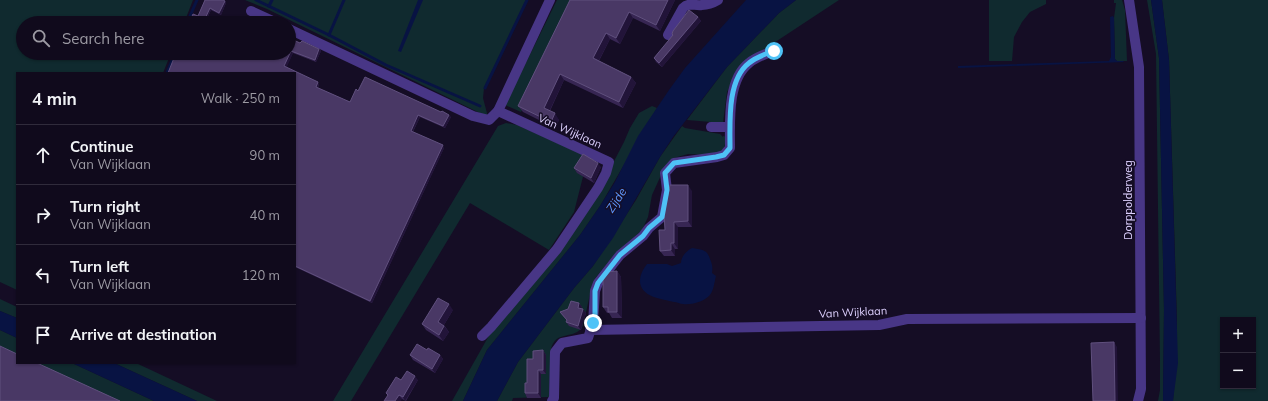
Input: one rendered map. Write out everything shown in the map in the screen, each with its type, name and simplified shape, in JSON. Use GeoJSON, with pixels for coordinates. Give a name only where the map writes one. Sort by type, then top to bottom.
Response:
{"type":"FeatureCollection","features":[{"type":"Feature","properties":{"kind":"street"},"geometry":{"type":"LineString","coordinates":[[296,32],[473,116],[489,120],[498,111],[550,0]]}},
{"type":"Feature","properties":{"kind":"street"},"geometry":{"type":"LineString","coordinates":[[668,35],[685,5],[700,6],[711,4],[718,0]]}},
{"type":"Feature","properties":{"kind":"street","name":"Dorppolderweg"},"geometry":{"type":"LineString","coordinates":[[1129,0],[1139,67],[1142,389],[1138,401]]}},
{"type":"Feature","properties":{"kind":"street"},"geometry":{"type":"LineString","coordinates":[[251,11],[262,16]]}},
{"type":"Feature","properties":{"kind":"street"},"geometry":{"type":"LineString","coordinates":[[552,401],[554,398],[555,352],[562,343],[588,338],[595,315],[595,291],[598,283],[620,255],[643,236],[649,228],[662,217],[667,190],[665,173],[674,163],[724,155],[730,148],[733,90],[743,68],[756,58],[774,51]]}},
{"type":"Feature","properties":{"kind":"street","name":"Van Wijklaan"},"geometry":{"type":"LineString","coordinates":[[482,336],[491,328],[557,249],[606,173],[609,162],[498,111]]}},
{"type":"Feature","properties":{"kind":"street"},"geometry":{"type":"LineString","coordinates":[[711,127],[730,128]]}},
{"type":"Feature","properties":{"kind":"street","name":"Van Wijklaan"},"geometry":{"type":"LineString","coordinates":[[590,330],[879,325],[907,319],[1141,318]]}},
{"type":"Feature","properties":{"kind":"green space"},"geometry":{"type":"Polygon","coordinates":[[[0,0],[193,0],[187,16],[16,16],[16,60],[168,60],[163,72],[16,72],[16,290],[0,282],[0,0]]]}},
{"type":"Feature","properties":{"kind":"green space"},"geometry":{"type":"Polygon","coordinates":[[[245,0],[526,0],[484,88],[483,98],[488,117],[296,23],[296,16],[281,16],[245,0]]]}},
{"type":"Feature","properties":{"kind":"green space"},"geometry":{"type":"Polygon","coordinates":[[[557,0],[575,0],[521,112],[505,105],[557,0]]]}},
{"type":"Feature","properties":{"kind":"green space"},"geometry":{"type":"Polygon","coordinates":[[[796,0],[839,0],[739,66],[727,92],[723,123],[687,120],[727,67],[779,13],[796,0]]]}},
{"type":"Feature","properties":{"kind":"green space"},"geometry":{"type":"Polygon","coordinates":[[[989,0],[1046,0],[1046,4],[1030,12],[1022,22],[1014,37],[1012,61],[989,61],[989,0]]]}},
{"type":"Feature","properties":{"kind":"green space"},"geometry":{"type":"Polygon","coordinates":[[[1114,0],[1122,0],[1125,10],[1127,61],[1117,61],[1115,59],[1114,18],[1116,3],[1114,3],[1114,0]]]}},
{"type":"Feature","properties":{"kind":"green space"},"geometry":{"type":"Polygon","coordinates":[[[1147,0],[1151,0],[1159,58],[1164,310],[1163,401],[1158,401],[1160,390],[1160,361],[1156,54],[1147,0]]]}},
{"type":"Feature","properties":{"kind":"green space"},"geometry":{"type":"Polygon","coordinates":[[[1162,0],[1268,0],[1268,401],[1173,401],[1177,321],[1169,60],[1162,0]]]}},
{"type":"Feature","properties":{"kind":"green space"},"geometry":{"type":"Polygon","coordinates":[[[652,106],[657,108],[600,206],[580,235],[487,350],[463,401],[452,401],[491,332],[611,167],[639,113],[652,106]]]}},
{"type":"Feature","properties":{"kind":"green space"},"geometry":{"type":"Polygon","coordinates":[[[506,123],[517,125],[588,157],[574,212],[549,250],[470,203],[351,401],[333,401],[498,126],[506,123]]]}},
{"type":"Feature","properties":{"kind":"green space"},"geometry":{"type":"Polygon","coordinates":[[[682,126],[685,128],[720,134],[723,137],[727,137],[723,152],[711,155],[688,154],[674,158],[662,173],[652,195],[648,217],[642,230],[614,255],[596,277],[592,285],[583,326],[575,333],[561,337],[553,343],[551,349],[549,397],[513,398],[512,401],[497,401],[518,362],[574,288],[593,266],[636,200],[660,157],[682,126]]]}},
{"type":"Feature","properties":{"kind":"green space"},"geometry":{"type":"Polygon","coordinates":[[[0,299],[16,307],[16,318],[0,311],[0,299]]]}},
{"type":"Feature","properties":{"kind":"green space"},"geometry":{"type":"Polygon","coordinates":[[[0,330],[16,338],[16,364],[74,364],[154,401],[0,401],[0,330]]]}},
{"type":"Feature","properties":{"kind":"green space"},"geometry":{"type":"Polygon","coordinates":[[[116,364],[138,364],[217,401],[197,401],[116,364]]]}},
{"type":"Feature","properties":{"kind":"water"},"geometry":{"type":"Polygon","coordinates":[[[418,0],[423,0],[401,52],[398,51],[418,0]]]}},
{"type":"Feature","properties":{"kind":"water","name":"Zijde"},"geometry":{"type":"Polygon","coordinates":[[[746,0],[796,0],[779,13],[727,67],[673,137],[613,238],[518,362],[497,401],[463,401],[487,350],[580,235],[615,182],[638,136],[669,90],[685,68],[746,0]]]}},
{"type":"Feature","properties":{"kind":"water"},"geometry":{"type":"Polygon","coordinates":[[[1151,0],[1162,0],[1169,60],[1178,363],[1173,401],[1163,401],[1164,310],[1159,58],[1151,0]]]}},
{"type":"Feature","properties":{"kind":"water"},"geometry":{"type":"Polygon","coordinates":[[[1113,16],[1115,59],[1117,61],[1124,62],[958,68],[958,66],[1109,61],[1111,57],[1110,17],[1113,16]]]}},
{"type":"Feature","properties":{"kind":"water"},"geometry":{"type":"Polygon","coordinates":[[[692,248],[706,252],[709,256],[712,273],[716,276],[713,289],[709,296],[697,303],[682,304],[652,296],[644,291],[641,286],[640,279],[647,264],[667,264],[672,266],[681,263],[684,254],[692,248]]]}},
{"type":"Feature","properties":{"kind":"water"},"geometry":{"type":"Polygon","coordinates":[[[0,311],[16,318],[16,338],[0,330],[0,311]]]}},
{"type":"Feature","properties":{"kind":"water"},"geometry":{"type":"Polygon","coordinates":[[[74,364],[116,364],[197,401],[154,401],[74,364]]]}},
{"type":"Feature","properties":{"kind":"building"},"geometry":{"type":"Polygon","coordinates":[[[205,0],[225,1],[219,13],[210,8],[206,16],[198,16],[205,0]]]}},
{"type":"Feature","properties":{"kind":"building"},"geometry":{"type":"Polygon","coordinates":[[[570,0],[668,0],[656,25],[629,12],[616,38],[606,33],[593,58],[631,77],[619,102],[560,74],[544,108],[555,113],[551,122],[518,106],[570,0]]]}},
{"type":"Feature","properties":{"kind":"building"},"geometry":{"type":"Polygon","coordinates":[[[689,10],[698,17],[659,63],[654,58],[673,35],[673,31],[689,10]]]}},
{"type":"Feature","properties":{"kind":"building"},"geometry":{"type":"Polygon","coordinates":[[[296,41],[300,43],[302,41],[319,49],[315,60],[296,53],[296,41]]]}},
{"type":"Feature","properties":{"kind":"building"},"geometry":{"type":"Polygon","coordinates":[[[173,60],[287,60],[284,66],[318,82],[316,87],[350,102],[356,89],[358,91],[365,77],[449,115],[443,126],[418,115],[411,131],[443,145],[370,301],[296,266],[296,72],[168,72],[173,60]]]}},
{"type":"Feature","properties":{"kind":"building"},"geometry":{"type":"Polygon","coordinates":[[[583,154],[598,163],[591,178],[574,168],[583,154]]]}},
{"type":"Feature","properties":{"kind":"building"},"geometry":{"type":"Polygon","coordinates":[[[670,185],[688,185],[688,221],[674,222],[674,243],[671,243],[671,250],[660,251],[659,230],[665,230],[664,213],[670,185]]]}},
{"type":"Feature","properties":{"kind":"building"},"geometry":{"type":"Polygon","coordinates":[[[617,271],[617,312],[608,312],[608,307],[603,307],[603,276],[606,272],[617,271]]]}},
{"type":"Feature","properties":{"kind":"building"},"geometry":{"type":"Polygon","coordinates":[[[438,298],[449,304],[438,322],[444,326],[439,335],[422,324],[438,298]]]}},
{"type":"Feature","properties":{"kind":"building"},"geometry":{"type":"Polygon","coordinates":[[[571,301],[579,303],[578,308],[583,309],[578,326],[566,322],[567,320],[560,312],[568,309],[571,301]]]}},
{"type":"Feature","properties":{"kind":"building"},"geometry":{"type":"Polygon","coordinates":[[[1114,342],[1115,401],[1093,401],[1091,343],[1114,342]]]}},
{"type":"Feature","properties":{"kind":"building"},"geometry":{"type":"Polygon","coordinates":[[[417,344],[440,355],[432,369],[410,355],[417,344]]]}},
{"type":"Feature","properties":{"kind":"building"},"geometry":{"type":"Polygon","coordinates":[[[0,346],[16,354],[16,364],[39,364],[120,401],[0,401],[0,346]]]}},
{"type":"Feature","properties":{"kind":"building"},"geometry":{"type":"Polygon","coordinates":[[[543,350],[543,370],[538,370],[538,393],[525,393],[525,383],[527,383],[527,359],[533,359],[533,351],[543,350]]]}},
{"type":"Feature","properties":{"kind":"building"},"geometry":{"type":"Polygon","coordinates":[[[407,371],[415,376],[403,397],[399,395],[395,401],[384,401],[388,395],[386,393],[396,377],[401,380],[407,371]]]}},
{"type":"Feature","properties":{"kind":"waterway"},"geometry":{"type":"LineString","coordinates":[[190,16],[197,0]]}},
{"type":"Feature","properties":{"kind":"waterway"},"geometry":{"type":"LineString","coordinates":[[256,0],[289,16]]}},
{"type":"Feature","properties":{"kind":"waterway"},"geometry":{"type":"LineString","coordinates":[[269,6],[272,0]]}},
{"type":"Feature","properties":{"kind":"waterway"},"geometry":{"type":"LineString","coordinates":[[329,35],[344,0]]}},
{"type":"Feature","properties":{"kind":"waterway"},"geometry":{"type":"LineString","coordinates":[[485,88],[527,0]]}},
{"type":"Feature","properties":{"kind":"waterway"},"geometry":{"type":"LineString","coordinates":[[296,19],[386,65],[480,106]]}},
{"type":"Feature","properties":{"kind":"waterway"},"geometry":{"type":"LineString","coordinates":[[167,72],[172,60]]}},
{"type":"Feature","properties":{"kind":"route"},"geometry":{"type":"LineString","coordinates":[[593,323],[595,315],[595,291],[598,283],[620,255],[643,236],[655,222],[662,217],[667,190],[665,173],[674,163],[724,155],[730,148],[733,90],[737,78],[749,62],[774,51]]}}]}
